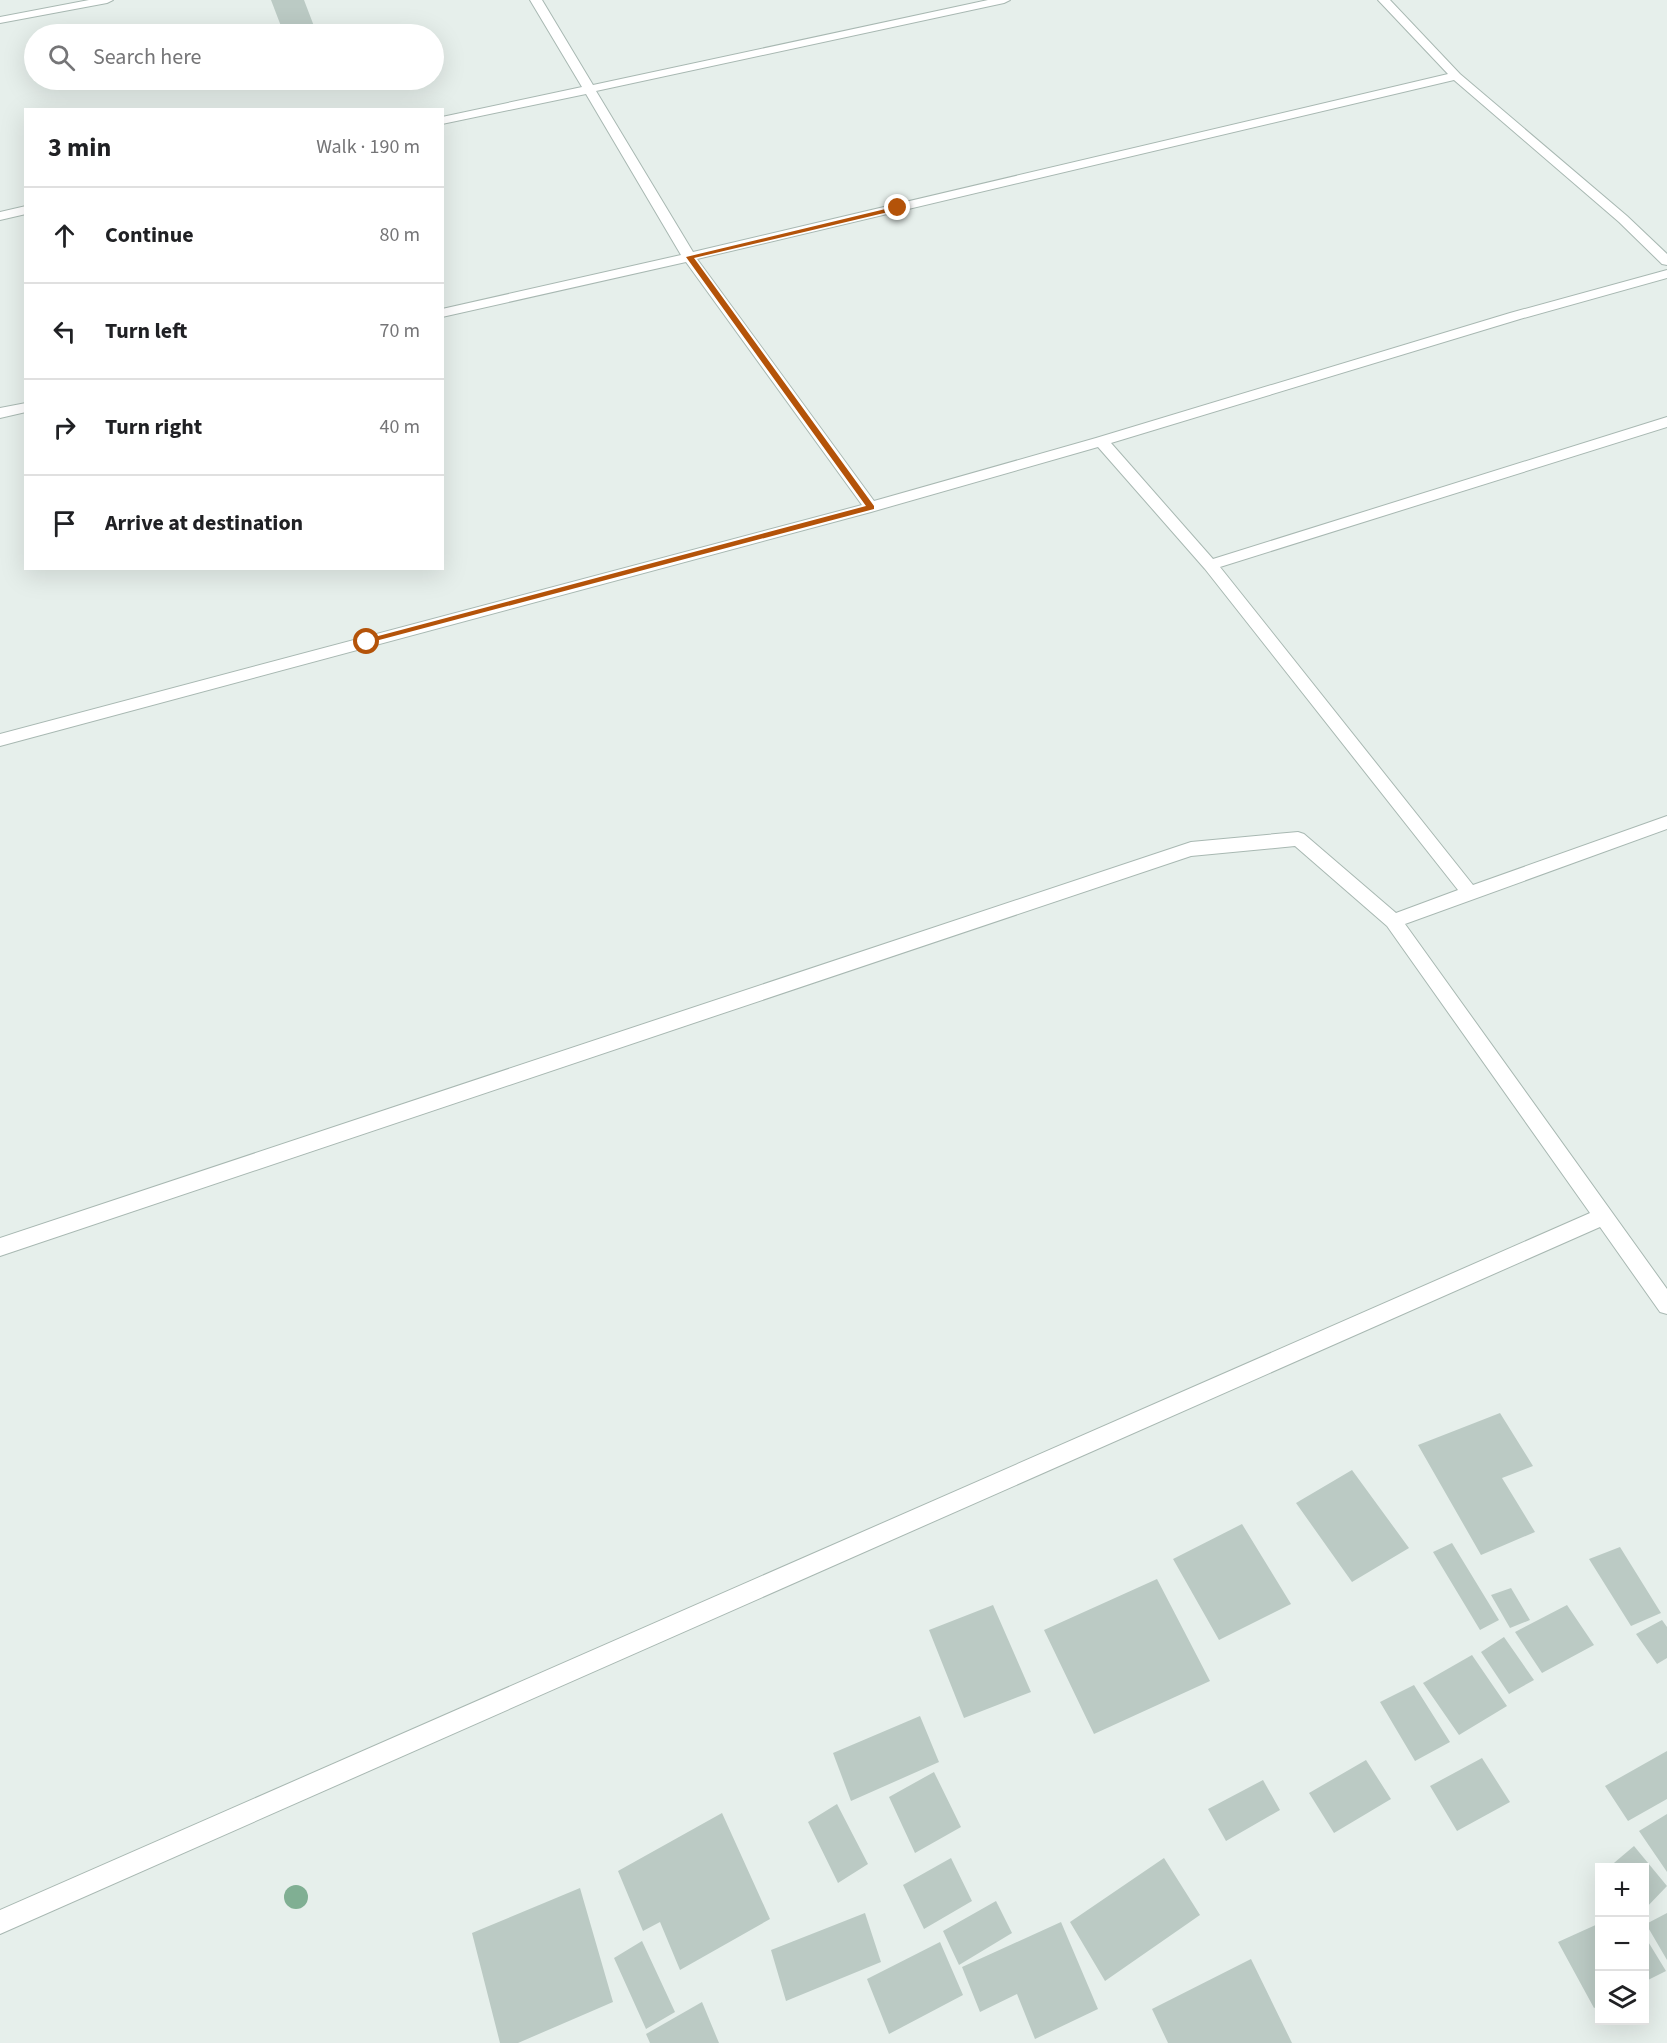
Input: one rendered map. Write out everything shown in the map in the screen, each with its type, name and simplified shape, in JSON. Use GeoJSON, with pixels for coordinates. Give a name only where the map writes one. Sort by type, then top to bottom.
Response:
{"type":"FeatureCollection","features":[{"type":"Feature","properties":{"kind":"street"},"geometry":{"type":"LineString","coordinates":[[0,20],[107,0]]}},
{"type":"Feature","properties":{"kind":"street"},"geometry":{"type":"LineString","coordinates":[[536,0],[689,257],[871,507]]}},
{"type":"Feature","properties":{"kind":"street"},"geometry":{"type":"LineString","coordinates":[[444,121],[1004,0]]}},
{"type":"Feature","properties":{"kind":"street"},"geometry":{"type":"LineString","coordinates":[[1384,0],[1456,76],[1623,219],[1667,261]]}},
{"type":"Feature","properties":{"kind":"street"},"geometry":{"type":"LineString","coordinates":[[444,313],[1456,76]]}},
{"type":"Feature","properties":{"kind":"street"},"geometry":{"type":"LineString","coordinates":[[0,216],[24,210]]}},
{"type":"Feature","properties":{"kind":"street"},"geometry":{"type":"LineString","coordinates":[[0,740],[871,507],[1101,441],[1515,316],[1667,274]]}},
{"type":"Feature","properties":{"kind":"street"},"geometry":{"type":"LineString","coordinates":[[0,413],[24,407]]}},
{"type":"Feature","properties":{"kind":"street"},"geometry":{"type":"LineString","coordinates":[[1209,565],[1667,422]]}},
{"type":"Feature","properties":{"kind":"street"},"geometry":{"type":"LineString","coordinates":[[1101,441],[1209,565],[1470,894]]}},
{"type":"Feature","properties":{"kind":"street"},"geometry":{"type":"LineString","coordinates":[[1393,921],[1667,822]]}},
{"type":"Feature","properties":{"kind":"street"},"geometry":{"type":"LineString","coordinates":[[0,1246],[1191,849],[1298,839],[1393,921],[1667,1305]]}},
{"type":"Feature","properties":{"kind":"street"},"geometry":{"type":"LineString","coordinates":[[0,1922],[1605,1216]]}},
{"type":"Feature","properties":{"kind":"building"},"geometry":{"type":"Polygon","coordinates":[[[271,0],[304,0],[313,24],[280,24],[271,0]]]}},
{"type":"Feature","properties":{"kind":"building"},"geometry":{"type":"Polygon","coordinates":[[[1500,1413],[1533,1466],[1502,1478],[1535,1532],[1481,1555],[1418,1445],[1500,1413]]]}},
{"type":"Feature","properties":{"kind":"building"},"geometry":{"type":"Polygon","coordinates":[[[1352,1470],[1409,1548],[1352,1582],[1296,1503],[1352,1470]]]}},
{"type":"Feature","properties":{"kind":"building"},"geometry":{"type":"Polygon","coordinates":[[[1242,1524],[1291,1604],[1219,1640],[1173,1559],[1242,1524]]]}},
{"type":"Feature","properties":{"kind":"building"},"geometry":{"type":"Polygon","coordinates":[[[1452,1543],[1499,1620],[1480,1630],[1433,1552],[1452,1543]]]}},
{"type":"Feature","properties":{"kind":"building"},"geometry":{"type":"Polygon","coordinates":[[[1620,1547],[1661,1613],[1631,1626],[1589,1559],[1620,1547]]]}},
{"type":"Feature","properties":{"kind":"building"},"geometry":{"type":"Polygon","coordinates":[[[1157,1579],[1210,1681],[1094,1734],[1044,1630],[1157,1579]]]}},
{"type":"Feature","properties":{"kind":"building"},"geometry":{"type":"Polygon","coordinates":[[[1511,1588],[1530,1620],[1510,1628],[1491,1595],[1511,1588]]]}},
{"type":"Feature","properties":{"kind":"building"},"geometry":{"type":"Polygon","coordinates":[[[993,1605],[1031,1692],[964,1718],[929,1630],[993,1605]]]}},
{"type":"Feature","properties":{"kind":"building"},"geometry":{"type":"Polygon","coordinates":[[[1567,1605],[1594,1645],[1542,1673],[1515,1632],[1567,1605]]]}},
{"type":"Feature","properties":{"kind":"building"},"geometry":{"type":"Polygon","coordinates":[[[1662,1620],[1667,1627],[1667,1658],[1657,1664],[1636,1634],[1662,1620]]]}},
{"type":"Feature","properties":{"kind":"building"},"geometry":{"type":"Polygon","coordinates":[[[1504,1637],[1534,1680],[1509,1694],[1481,1652],[1504,1637]]]}},
{"type":"Feature","properties":{"kind":"building"},"geometry":{"type":"Polygon","coordinates":[[[1472,1655],[1507,1706],[1459,1735],[1423,1683],[1472,1655]]]}},
{"type":"Feature","properties":{"kind":"building"},"geometry":{"type":"Polygon","coordinates":[[[1414,1685],[1450,1742],[1415,1761],[1380,1702],[1414,1685]]]}},
{"type":"Feature","properties":{"kind":"building"},"geometry":{"type":"Polygon","coordinates":[[[920,1716],[939,1762],[851,1801],[833,1753],[920,1716]]]}},
{"type":"Feature","properties":{"kind":"building"},"geometry":{"type":"Polygon","coordinates":[[[1667,1751],[1667,1799],[1628,1821],[1605,1786],[1667,1751]]]}},
{"type":"Feature","properties":{"kind":"building"},"geometry":{"type":"Polygon","coordinates":[[[1482,1758],[1510,1802],[1457,1831],[1430,1786],[1482,1758]]]}},
{"type":"Feature","properties":{"kind":"building"},"geometry":{"type":"Polygon","coordinates":[[[1366,1760],[1391,1799],[1334,1833],[1309,1793],[1366,1760]]]}},
{"type":"Feature","properties":{"kind":"building"},"geometry":{"type":"Polygon","coordinates":[[[934,1772],[961,1827],[915,1853],[889,1797],[934,1772]]]}},
{"type":"Feature","properties":{"kind":"building"},"geometry":{"type":"Polygon","coordinates":[[[1263,1780],[1280,1810],[1226,1841],[1208,1809],[1263,1780]]]}},
{"type":"Feature","properties":{"kind":"building"},"geometry":{"type":"Polygon","coordinates":[[[837,1804],[868,1864],[838,1883],[808,1822],[837,1804]]]}},
{"type":"Feature","properties":{"kind":"building"},"geometry":{"type":"Polygon","coordinates":[[[722,1813],[770,1919],[680,1970],[660,1922],[643,1931],[618,1871],[722,1813]]]}},
{"type":"Feature","properties":{"kind":"building"},"geometry":{"type":"Polygon","coordinates":[[[1667,1814],[1667,1872],[1639,1831],[1667,1814]]]}},
{"type":"Feature","properties":{"kind":"building"},"geometry":{"type":"Polygon","coordinates":[[[1634,1846],[1648,1863],[1614,1863],[1634,1846]]]}},
{"type":"Feature","properties":{"kind":"building"},"geometry":{"type":"Polygon","coordinates":[[[951,1858],[972,1901],[924,1929],[903,1885],[951,1858]]]}},
{"type":"Feature","properties":{"kind":"building"},"geometry":{"type":"Polygon","coordinates":[[[1164,1858],[1200,1915],[1105,1981],[1070,1922],[1164,1858]]]}},
{"type":"Feature","properties":{"kind":"building"},"geometry":{"type":"Polygon","coordinates":[[[1649,1864],[1667,1886],[1649,1905],[1649,1864]]]}},
{"type":"Feature","properties":{"kind":"building"},"geometry":{"type":"Polygon","coordinates":[[[580,1888],[613,2002],[518,2043],[500,2043],[472,1933],[580,1888]]]}},
{"type":"Feature","properties":{"kind":"building"},"geometry":{"type":"Polygon","coordinates":[[[996,1901],[1012,1933],[959,1965],[943,1931],[996,1901]]]}},
{"type":"Feature","properties":{"kind":"building"},"geometry":{"type":"Polygon","coordinates":[[[865,1913],[881,1962],[786,2001],[771,1950],[865,1913]]]}},
{"type":"Feature","properties":{"kind":"building"},"geometry":{"type":"Polygon","coordinates":[[[1667,1913],[1667,1960],[1649,1929],[1649,1922],[1667,1913]]]}},
{"type":"Feature","properties":{"kind":"building"},"geometry":{"type":"Polygon","coordinates":[[[1061,1922],[1098,2009],[1035,2039],[1017,1994],[980,2012],[962,1967],[1061,1922]]]}},
{"type":"Feature","properties":{"kind":"building"},"geometry":{"type":"Polygon","coordinates":[[[1595,1925],[1595,2008],[1594,2008],[1558,1942],[1595,1925]]]}},
{"type":"Feature","properties":{"kind":"building"},"geometry":{"type":"Polygon","coordinates":[[[642,1941],[675,2012],[646,2029],[614,1958],[642,1941]]]}},
{"type":"Feature","properties":{"kind":"building"},"geometry":{"type":"Polygon","coordinates":[[[940,1942],[963,1995],[889,2034],[867,1979],[940,1942]]]}},
{"type":"Feature","properties":{"kind":"building"},"geometry":{"type":"Polygon","coordinates":[[[1649,1943],[1666,1971],[1649,1980],[1649,1943]]]}},
{"type":"Feature","properties":{"kind":"building"},"geometry":{"type":"Polygon","coordinates":[[[1251,1959],[1292,2043],[1168,2043],[1152,2009],[1251,1959]]]}},
{"type":"Feature","properties":{"kind":"building"},"geometry":{"type":"Polygon","coordinates":[[[702,2002],[719,2043],[650,2043],[646,2034],[702,2002]]]}},
{"type":"Feature","properties":{"kind":"route"},"geometry":{"type":"LineString","coordinates":[[367,642],[871,507],[689,257],[898,208]]}}]}
